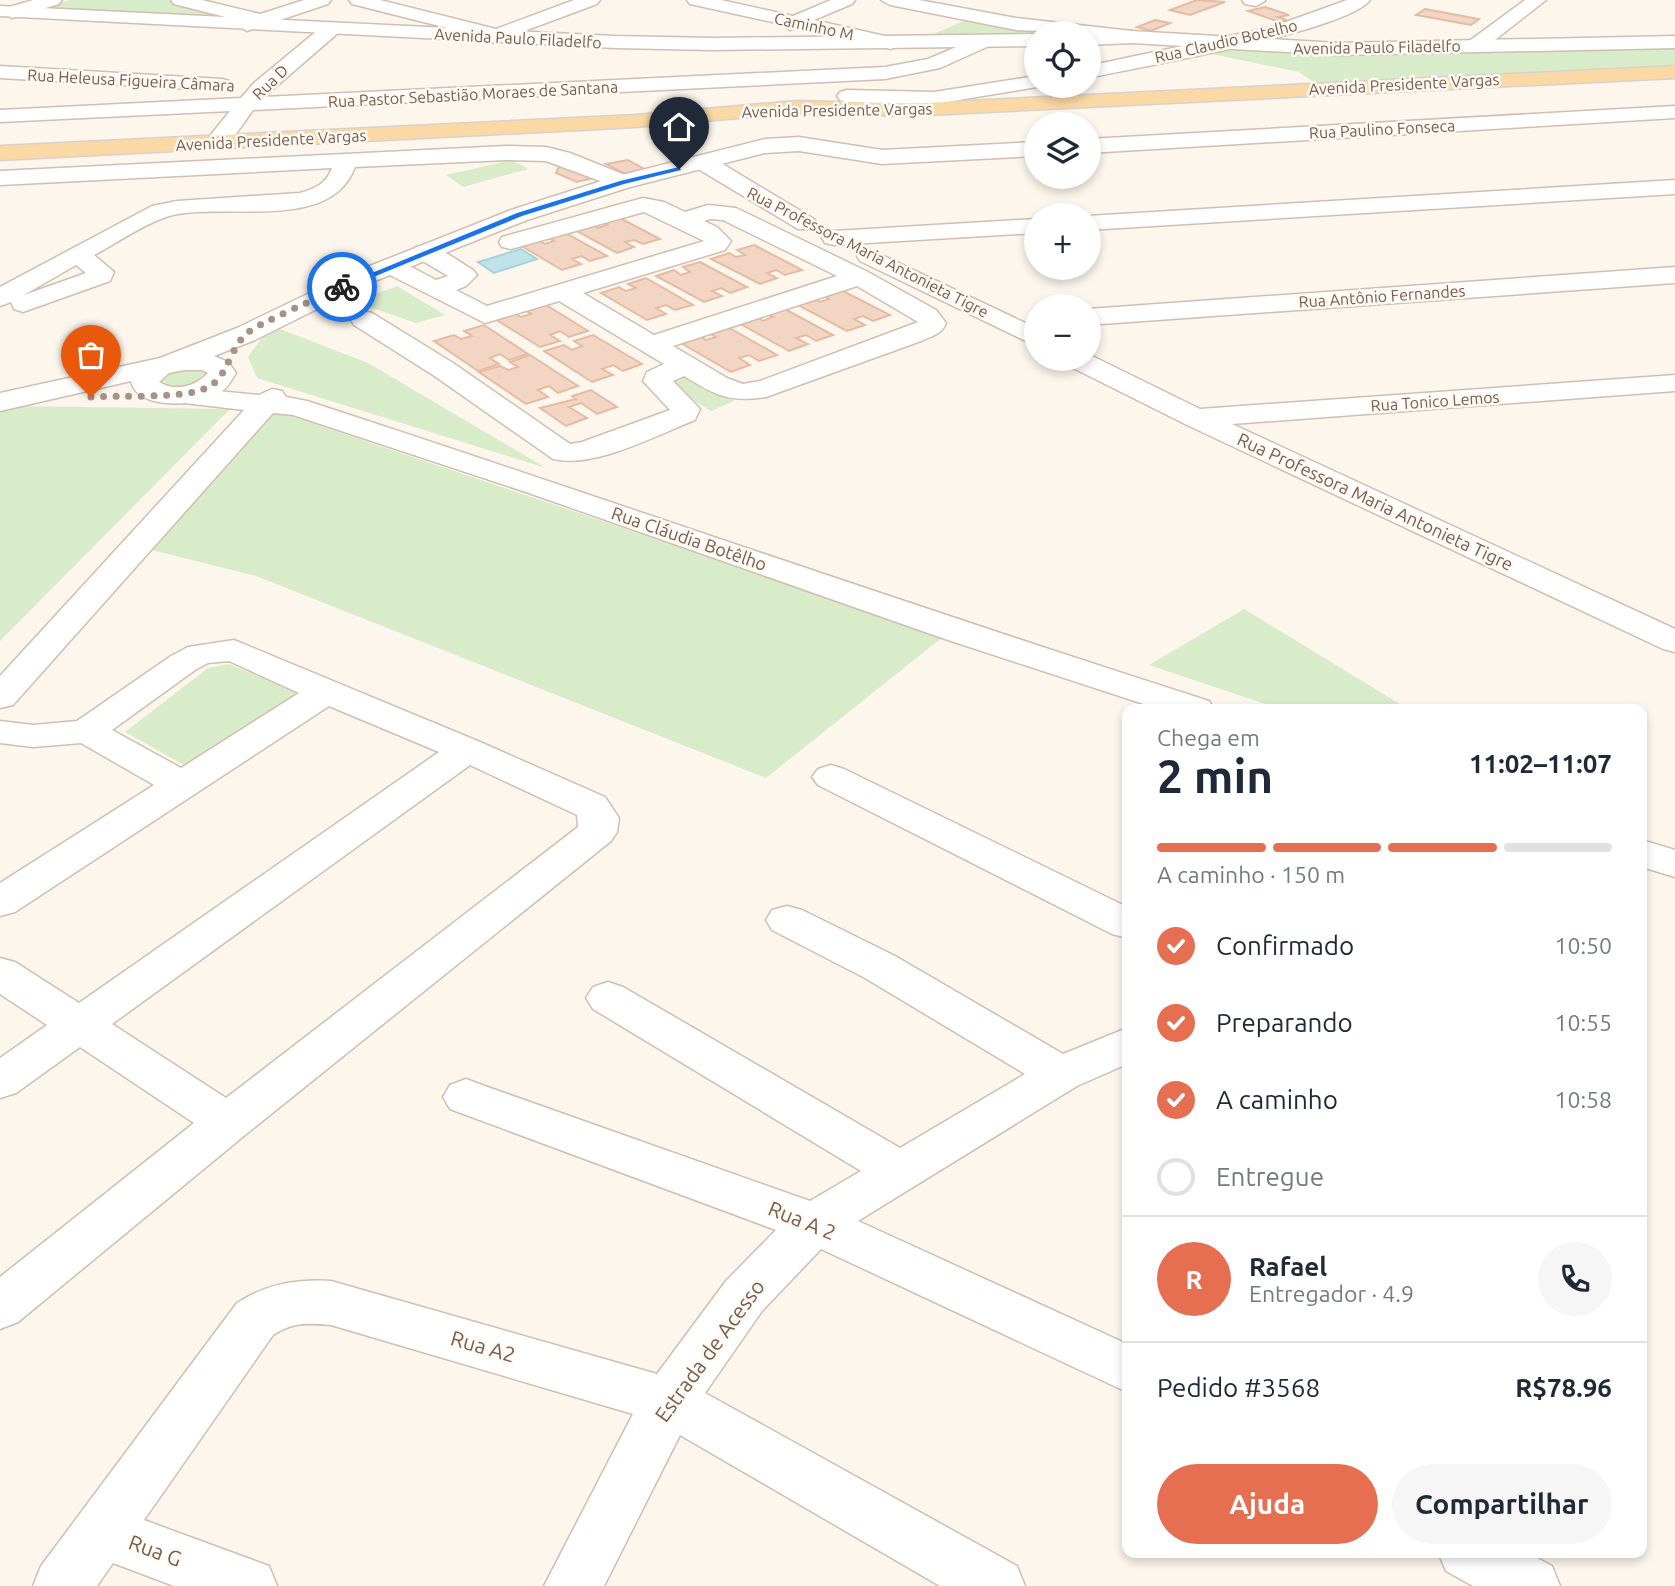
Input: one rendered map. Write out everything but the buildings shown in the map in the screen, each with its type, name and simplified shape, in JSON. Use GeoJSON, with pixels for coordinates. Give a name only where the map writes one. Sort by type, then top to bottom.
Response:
{"type":"FeatureCollection","features":[{"type":"Feature","properties":{"kind":"main road","name":"Avenida Presidente Vargas"},"geometry":{"type":"LineString","coordinates":[[0,162],[598,131],[715,121],[817,102],[906,110],[1675,72]]}},
{"type":"Feature","properties":{"kind":"main road","name":"Avenida Presidente Vargas"},"geometry":{"type":"LineString","coordinates":[[0,153],[636,121],[715,121],[801,126],[910,115],[1463,87],[1675,87]]}},
{"type":"Feature","properties":{"kind":"main road"},"geometry":{"type":"LineString","coordinates":[[346,161],[598,131]]}},
{"type":"Feature","properties":{"kind":"street"},"geometry":{"type":"LineString","coordinates":[[180,0],[253,22],[318,2]]}},
{"type":"Feature","properties":{"kind":"street"},"geometry":{"type":"LineString","coordinates":[[358,0],[495,36],[590,0]]}},
{"type":"Feature","properties":{"kind":"street"},"geometry":{"type":"LineString","coordinates":[[738,44],[846,0]]}},
{"type":"Feature","properties":{"kind":"street"},"geometry":{"type":"LineString","coordinates":[[890,0],[965,16],[1132,37]]}},
{"type":"Feature","properties":{"kind":"street"},"geometry":{"type":"LineString","coordinates":[[902,43],[1004,0]]}},
{"type":"Feature","properties":{"kind":"street","name":"Rua Claudio Botelho"},"geometry":{"type":"LineString","coordinates":[[1101,69],[1277,32],[1334,13],[1361,0]]}},
{"type":"Feature","properties":{"kind":"street"},"geometry":{"type":"LineString","coordinates":[[1475,46],[1537,0]]}},
{"type":"Feature","properties":{"kind":"street"},"geometry":{"type":"LineString","coordinates":[[6,11],[40,1]]}},
{"type":"Feature","properties":{"kind":"street","name":"Caminho M"},"geometry":{"type":"LineString","coordinates":[[708,1],[902,43]]}},
{"type":"Feature","properties":{"kind":"street"},"geometry":{"type":"LineString","coordinates":[[309,28],[318,2]]}},
{"type":"Feature","properties":{"kind":"street"},"geometry":{"type":"LineString","coordinates":[[414,15],[447,4]]}},
{"type":"Feature","properties":{"kind":"street","name":"Avenida Paulo Filadelfo"},"geometry":{"type":"LineString","coordinates":[[6,11],[253,22],[331,29],[738,44],[1024,40]]}},
{"type":"Feature","properties":{"kind":"street","name":"Rua D"},"geometry":{"type":"LineString","coordinates":[[216,142],[261,87],[331,29]]}},
{"type":"Feature","properties":{"kind":"street","name":"Avenida Paulo Filadelfo"},"geometry":{"type":"LineString","coordinates":[[1101,38],[1338,48],[1672,42]]}},
{"type":"Feature","properties":{"kind":"street","name":"Rua Pastor Sebastião Moraes de Santana"},"geometry":{"type":"LineString","coordinates":[[0,116],[847,76],[910,70],[933,64],[982,42]]}},
{"type":"Feature","properties":{"kind":"street"},"geometry":{"type":"LineString","coordinates":[[902,43],[927,50],[933,64]]}},
{"type":"Feature","properties":{"kind":"street","name":"Rua Heleusa Figueira Câmara"},"geometry":{"type":"LineString","coordinates":[[0,72],[261,87]]}},
{"type":"Feature","properties":{"kind":"street"},"geometry":{"type":"LineString","coordinates":[[817,102],[830,84],[847,76]]}},
{"type":"Feature","properties":{"kind":"street"},"geometry":{"type":"LineString","coordinates":[[817,102],[934,98],[1024,84]]}},
{"type":"Feature","properties":{"kind":"street","name":"Rua Paulino Fonseca"},"geometry":{"type":"LineString","coordinates":[[1101,145],[1675,112]]}},
{"type":"Feature","properties":{"kind":"street"},"geometry":{"type":"LineString","coordinates":[[165,381],[246,334],[391,266],[519,215],[622,182],[780,144],[816,146],[882,158],[1024,150]]}},
{"type":"Feature","properties":{"kind":"street"},"geometry":{"type":"LineString","coordinates":[[0,178],[506,153],[546,154],[570,160],[622,182]]}},
{"type":"Feature","properties":{"kind":"street"},"geometry":{"type":"LineString","coordinates":[[0,298],[78,257],[256,205],[324,193],[337,183],[346,161]]}},
{"type":"Feature","properties":{"kind":"street","name":"Rua Professora Maria Antonieta Tigre"},"geometry":{"type":"LineString","coordinates":[[696,164],[834,238],[1024,332]]}},
{"type":"Feature","properties":{"kind":"street"},"geometry":{"type":"LineString","coordinates":[[1101,222],[1675,187]]}},
{"type":"Feature","properties":{"kind":"street"},"geometry":{"type":"LineString","coordinates":[[455,325],[716,245],[719,241],[709,232],[656,207],[643,205],[511,242]]}},
{"type":"Feature","properties":{"kind":"street"},"geometry":{"type":"LineString","coordinates":[[562,292],[717,384],[741,393],[766,389],[932,327],[933,323],[927,316],[859,277],[728,213],[708,212],[683,220]]}},
{"type":"Feature","properties":{"kind":"street"},"geometry":{"type":"LineString","coordinates":[[834,238],[1024,227]]}},
{"type":"Feature","properties":{"kind":"street"},"geometry":{"type":"LineString","coordinates":[[425,252],[464,275],[457,281],[433,289]]}},
{"type":"Feature","properties":{"kind":"street"},"geometry":{"type":"LineString","coordinates":[[0,312],[101,276],[101,272],[78,257]]}},
{"type":"Feature","properties":{"kind":"street"},"geometry":{"type":"LineString","coordinates":[[391,266],[485,316]]}},
{"type":"Feature","properties":{"kind":"street","name":"Rua Antônio Fernandes"},"geometry":{"type":"LineString","coordinates":[[1101,316],[1675,275]]}},
{"type":"Feature","properties":{"kind":"street"},"geometry":{"type":"LineString","coordinates":[[650,345],[859,277]]}},
{"type":"Feature","properties":{"kind":"street"},"geometry":{"type":"LineString","coordinates":[[363,319],[443,369],[564,453],[587,451],[685,414],[686,410],[671,397],[657,381],[657,377],[685,365]]}},
{"type":"Feature","properties":{"kind":"street"},"geometry":{"type":"LineString","coordinates":[[1006,323],[1024,322]]}},
{"type":"Feature","properties":{"kind":"street"},"geometry":{"type":"LineString","coordinates":[[165,381],[203,390],[214,385],[246,334]]}},
{"type":"Feature","properties":{"kind":"street","name":"Rua Professora Maria Antonieta Tigre"},"geometry":{"type":"LineString","coordinates":[[1101,371],[1195,418],[1675,642]]}},
{"type":"Feature","properties":{"kind":"street"},"geometry":{"type":"LineString","coordinates":[[222,372],[269,401]]}},
{"type":"Feature","properties":{"kind":"street","name":"Rua Cláudia Botêlho"},"geometry":{"type":"LineString","coordinates":[[10,401],[165,381],[269,401],[537,486],[957,632],[1180,704]]}},
{"type":"Feature","properties":{"kind":"street","name":"Rua Tonico Lemos"},"geometry":{"type":"LineString","coordinates":[[1195,418],[1675,383]]}},
{"type":"Feature","properties":{"kind":"street"},"geometry":{"type":"LineString","coordinates":[[0,669],[269,401]]}},
{"type":"Feature","properties":{"kind":"street"},"geometry":{"type":"LineString","coordinates":[[0,697],[269,401]]}},
{"type":"Feature","properties":{"kind":"street"},"geometry":{"type":"LineString","coordinates":[[0,1307],[228,1122],[597,832],[599,818],[591,806],[234,650],[200,654],[183,663],[87,731]]}},
{"type":"Feature","properties":{"kind":"street"},"geometry":{"type":"LineString","coordinates":[[0,902],[326,692]]}},
{"type":"Feature","properties":{"kind":"street"},"geometry":{"type":"LineString","coordinates":[[0,755],[16,734],[87,731],[182,785]]}},
{"type":"Feature","properties":{"kind":"street"},"geometry":{"type":"LineString","coordinates":[[0,1081],[467,750]]}},
{"type":"Feature","properties":{"kind":"street"},"geometry":{"type":"LineString","coordinates":[[831,777],[1122,922]]}},
{"type":"Feature","properties":{"kind":"street"},"geometry":{"type":"LineString","coordinates":[[1647,855],[1675,864]]}},
{"type":"Feature","properties":{"kind":"street"},"geometry":{"type":"LineString","coordinates":[[787,920],[880,967],[1061,1074]]}},
{"type":"Feature","properties":{"kind":"street"},"geometry":{"type":"LineString","coordinates":[[0,973],[228,1122]]}},
{"type":"Feature","properties":{"kind":"street"},"geometry":{"type":"LineString","coordinates":[[608,998],[902,1172]]}},
{"type":"Feature","properties":{"kind":"street","name":"Estrada de Acesso"},"geometry":{"type":"LineString","coordinates":[[573,1586],[669,1401],[744,1296],[814,1223],[1061,1074],[1122,1047]]}},
{"type":"Feature","properties":{"kind":"street","name":"Rua A 2"},"geometry":{"type":"LineString","coordinates":[[466,1097],[814,1223],[1122,1367]]}},
{"type":"Feature","properties":{"kind":"street","name":"Rua A2"},"geometry":{"type":"LineString","coordinates":[[62,1586],[255,1319],[276,1304],[298,1301],[331,1303],[669,1401],[996,1586]]}},
{"type":"Feature","properties":{"kind":"street","name":"Rua G"},"geometry":{"type":"LineString","coordinates":[[101,1531],[248,1586]]}},
{"type":"Feature","properties":{"kind":"street"},"geometry":{"type":"LineString","coordinates":[[1478,1558],[1531,1586]]}},
{"type":"Feature","properties":{"kind":"green space"},"geometry":{"type":"Polygon","coordinates":[[[70,0],[167,0],[247,21],[37,10],[70,0]]]}},
{"type":"Feature","properties":{"kind":"green space"},"geometry":{"type":"Polygon","coordinates":[[[968,19],[1024,26],[1024,37],[917,41],[968,19]]]}},
{"type":"Feature","properties":{"kind":"green space"},"geometry":{"type":"Polygon","coordinates":[[[1222,47],[1675,47],[1675,68],[1318,85],[1299,72],[1203,52],[1222,47]]]}},
{"type":"Feature","properties":{"kind":"green space"},"geometry":{"type":"Polygon","coordinates":[[[512,160],[528,169],[463,187],[446,175],[512,160]]]}},
{"type":"Feature","properties":{"kind":"green space"},"geometry":{"type":"Polygon","coordinates":[[[397,286],[445,315],[416,323],[355,302],[397,286]]]}},
{"type":"Feature","properties":{"kind":"green space"},"geometry":{"type":"Polygon","coordinates":[[[280,329],[368,363],[546,468],[257,378],[248,357],[261,339],[280,329]]]}},
{"type":"Feature","properties":{"kind":"green space"},"geometry":{"type":"Polygon","coordinates":[[[205,364],[216,378],[179,390],[158,383],[168,370],[205,364]]]}},
{"type":"Feature","properties":{"kind":"green space"},"geometry":{"type":"Polygon","coordinates":[[[689,374],[734,401],[711,411],[664,382],[689,374]]]}},
{"type":"Feature","properties":{"kind":"green space"},"geometry":{"type":"Polygon","coordinates":[[[0,408],[230,409],[0,641],[0,408]]]}},
{"type":"Feature","properties":{"kind":"green space"},"geometry":{"type":"Polygon","coordinates":[[[276,411],[944,636],[766,778],[256,576],[152,550],[276,411]]]}},
{"type":"Feature","properties":{"kind":"green space"},"geometry":{"type":"Polygon","coordinates":[[[1244,609],[1400,704],[1265,704],[1149,665],[1244,609]]]}},
{"type":"Feature","properties":{"kind":"green space"},"geometry":{"type":"Polygon","coordinates":[[[229,664],[307,696],[191,769],[125,732],[208,668],[229,664]]]}},
{"type":"Feature","properties":{"kind":"water"},"geometry":{"type":"Polygon","coordinates":[[[521,249],[537,259],[494,273],[478,262],[521,249]]]}},
{"type":"Feature","properties":{"kind":"way so far"},"geometry":{"type":"LineString","coordinates":[[91,397],[177,395],[203,390],[220,379],[228,359],[246,334],[342,287]]}},
{"type":"Feature","properties":{"kind":"route"},"geometry":{"type":"LineString","coordinates":[[342,287],[519,215],[622,182],[679,169]]}}]}
